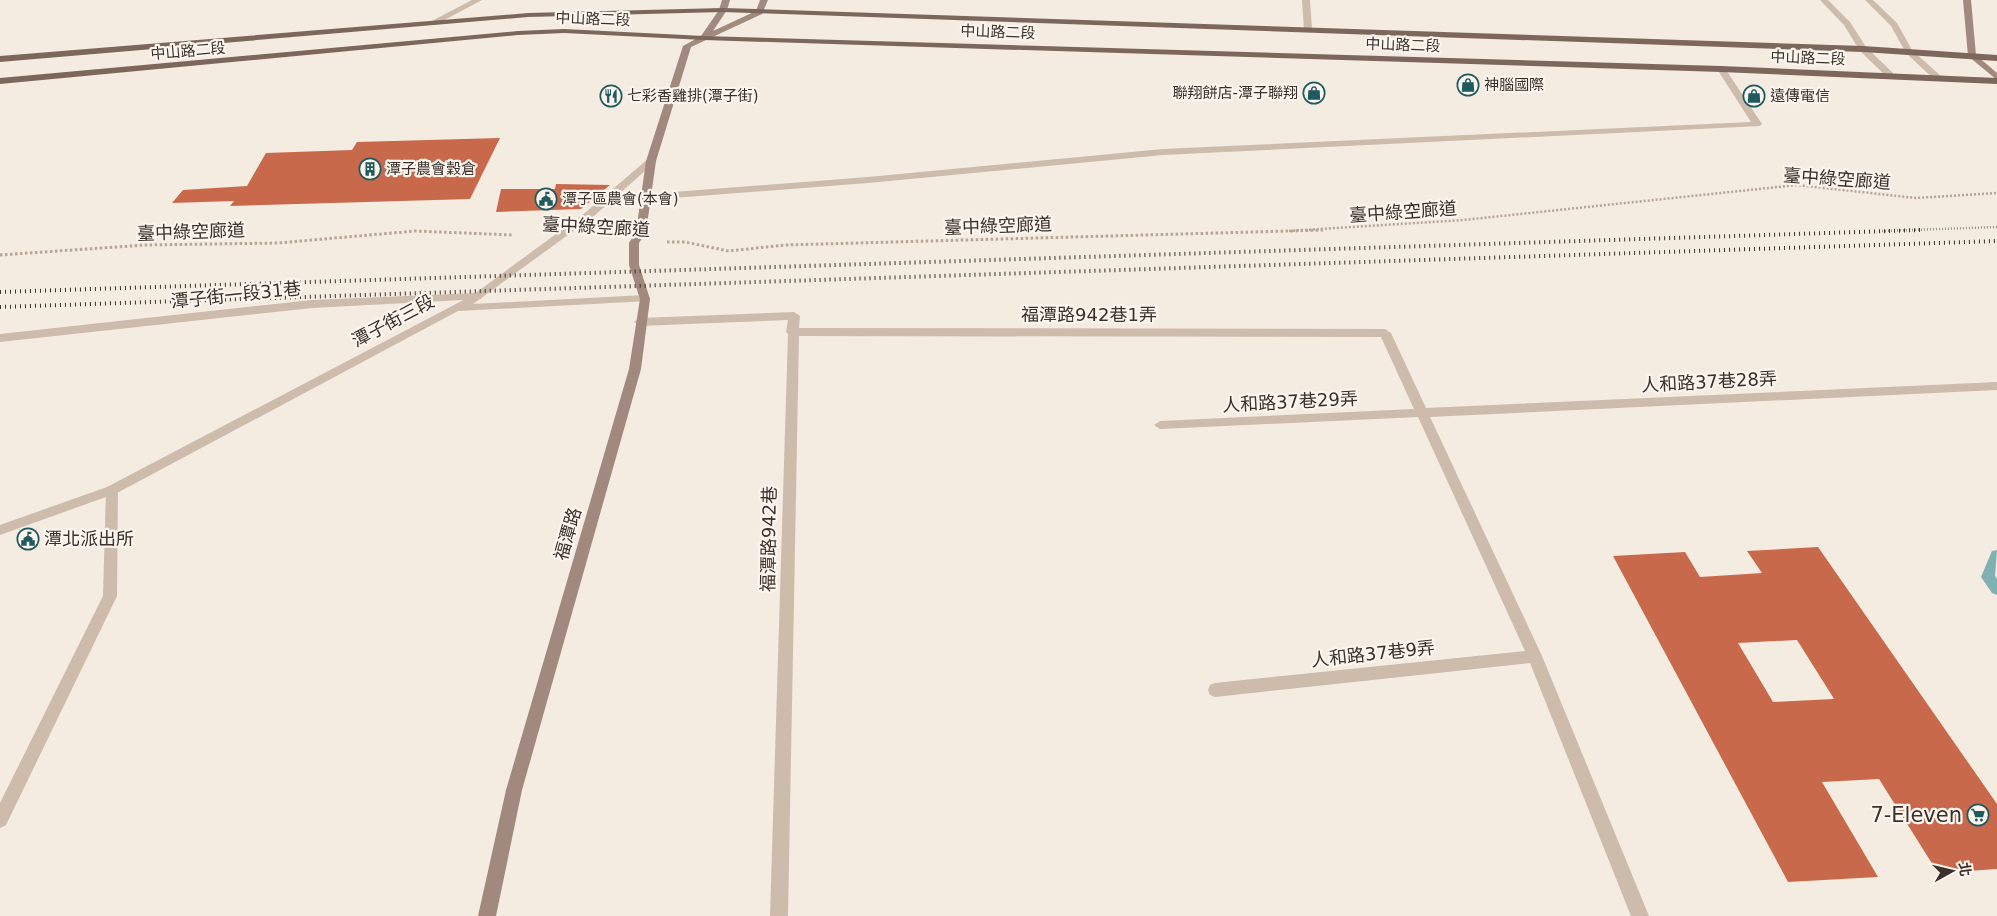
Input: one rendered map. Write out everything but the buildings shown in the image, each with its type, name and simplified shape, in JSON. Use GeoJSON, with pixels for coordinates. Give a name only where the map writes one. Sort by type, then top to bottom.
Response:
{"type":"FeatureCollection","features":[{"type":"Feature","properties":{"kind":"main road","name":"中山路二段"},"geometry":{"type":"LineString","coordinates":[[0,59],[576,12],[723,10],[1863,49],[1997,58]]}},
{"type":"Feature","properties":{"kind":"main road","name":"中山路二段"},"geometry":{"type":"LineString","coordinates":[[0,81],[268,58],[469,36],[564,31],[704,38],[1721,69],[1997,81]]}},
{"type":"Feature","properties":{"kind":"street"},"geometry":{"type":"LineString","coordinates":[[432,23],[478,0]]}},
{"type":"Feature","properties":{"kind":"street"},"geometry":{"type":"LineString","coordinates":[[704,38],[723,10],[726,0]]}},
{"type":"Feature","properties":{"kind":"street"},"geometry":{"type":"LineString","coordinates":[[454,309],[645,299],[634,265],[634,243],[641,232],[651,162],[687,46],[759,12],[764,0]]}},
{"type":"Feature","properties":{"kind":"street"},"geometry":{"type":"LineString","coordinates":[[1306,0],[1308,29]]}},
{"type":"Feature","properties":{"kind":"street"},"geometry":{"type":"LineString","coordinates":[[1824,0],[1847,24],[1863,49],[1890,75]]}},
{"type":"Feature","properties":{"kind":"street"},"geometry":{"type":"LineString","coordinates":[[1869,0],[1894,25],[1909,51],[1939,79]]}},
{"type":"Feature","properties":{"kind":"street"},"geometry":{"type":"LineString","coordinates":[[1967,0],[1972,56],[1997,77]]}},
{"type":"Feature","properties":{"kind":"street"},"geometry":{"type":"LineString","coordinates":[[647,197],[868,180],[1163,152],[1757,124],[1721,69]]}},
{"type":"Feature","properties":{"kind":"street","name":"潭子街三段"},"geometry":{"type":"LineString","coordinates":[[0,530],[112,490],[477,297],[590,214],[651,162]]}},
{"type":"Feature","properties":{"kind":"street","name":"潭子街一段31巷"},"geometry":{"type":"LineString","coordinates":[[0,338],[312,304],[477,297]]}},
{"type":"Feature","properties":{"kind":"street","name":"福潭路"},"geometry":{"type":"LineString","coordinates":[[487,916],[514,790],[635,369],[640,322],[645,299]]}},
{"type":"Feature","properties":{"kind":"street","name":"福潭路942巷"},"geometry":{"type":"LineString","coordinates":[[640,322],[794,316],[792,332],[779,916]]}},
{"type":"Feature","properties":{"kind":"street","name":"福潭路942巷1弄"},"geometry":{"type":"LineString","coordinates":[[792,332],[1385,333],[1422,414]]}},
{"type":"Feature","properties":{"kind":"street","name":"人和路37巷28弄"},"geometry":{"type":"LineString","coordinates":[[1422,414],[1997,386]]}},
{"type":"Feature","properties":{"kind":"street"},"geometry":{"type":"LineString","coordinates":[[1422,414],[1535,656],[1640,916]]}},
{"type":"Feature","properties":{"kind":"street","name":"人和路37巷29弄"},"geometry":{"type":"LineString","coordinates":[[1160,425],[1422,414]]}},
{"type":"Feature","properties":{"kind":"street"},"geometry":{"type":"LineString","coordinates":[[0,820],[110,596],[112,490]]}},
{"type":"Feature","properties":{"kind":"street","name":"人和路37巷9弄"},"geometry":{"type":"LineString","coordinates":[[1215,690],[1535,656]]}},
{"type":"Feature","properties":{"kind":"path","name":"臺中綠空廊道"},"geometry":{"type":"LineString","coordinates":[[634,243],[685,242],[730,251],[785,245],[1318,230],[1463,220],[1797,185],[1916,198],[1997,193]]}},
{"type":"Feature","properties":{"kind":"path","name":"臺中綠空廊道"},"geometry":{"type":"LineString","coordinates":[[0,255],[145,245],[278,242],[415,232],[474,232],[558,238]]}},
{"type":"Feature","properties":{"kind":"waterway"},"geometry":{"type":"LineString","coordinates":[[1997,555],[1988,577],[1997,589]]}},
{"type":"Feature","properties":{"kind":"railway"},"geometry":{"type":"LineString","coordinates":[[1882,231],[1997,227]]}},
{"type":"Feature","properties":{"kind":"railway"},"geometry":{"type":"LineString","coordinates":[[0,292],[1920,230]]}},
{"type":"Feature","properties":{"kind":"railway"},"geometry":{"type":"LineString","coordinates":[[0,307],[1997,241]]}},
{"type":"Feature","properties":{"kind":"place","name":"神腦國際"},"geometry":{"type":"Point","coordinates":[1468,85]}},
{"type":"Feature","properties":{"kind":"place","name":"聯翔餅店-潭子聯翔"},"geometry":{"type":"Point","coordinates":[1314,93]}},
{"type":"Feature","properties":{"kind":"place","name":"七彩香雞排(潭子街)"},"geometry":{"type":"Point","coordinates":[611,96]}},
{"type":"Feature","properties":{"kind":"place","name":"遠傳電信"},"geometry":{"type":"Point","coordinates":[1754,96]}},
{"type":"Feature","properties":{"kind":"place","name":"潭子農會穀倉"},"geometry":{"type":"Point","coordinates":[370,169]}},
{"type":"Feature","properties":{"kind":"place","name":"潭子區農會(本會)"},"geometry":{"type":"Point","coordinates":[546,199]}},
{"type":"Feature","properties":{"kind":"place","name":"潭北派出所"},"geometry":{"type":"Point","coordinates":[28,539]}},
{"type":"Feature","properties":{"kind":"place","name":"7-Eleven"},"geometry":{"type":"Point","coordinates":[1978,815]}}]}
